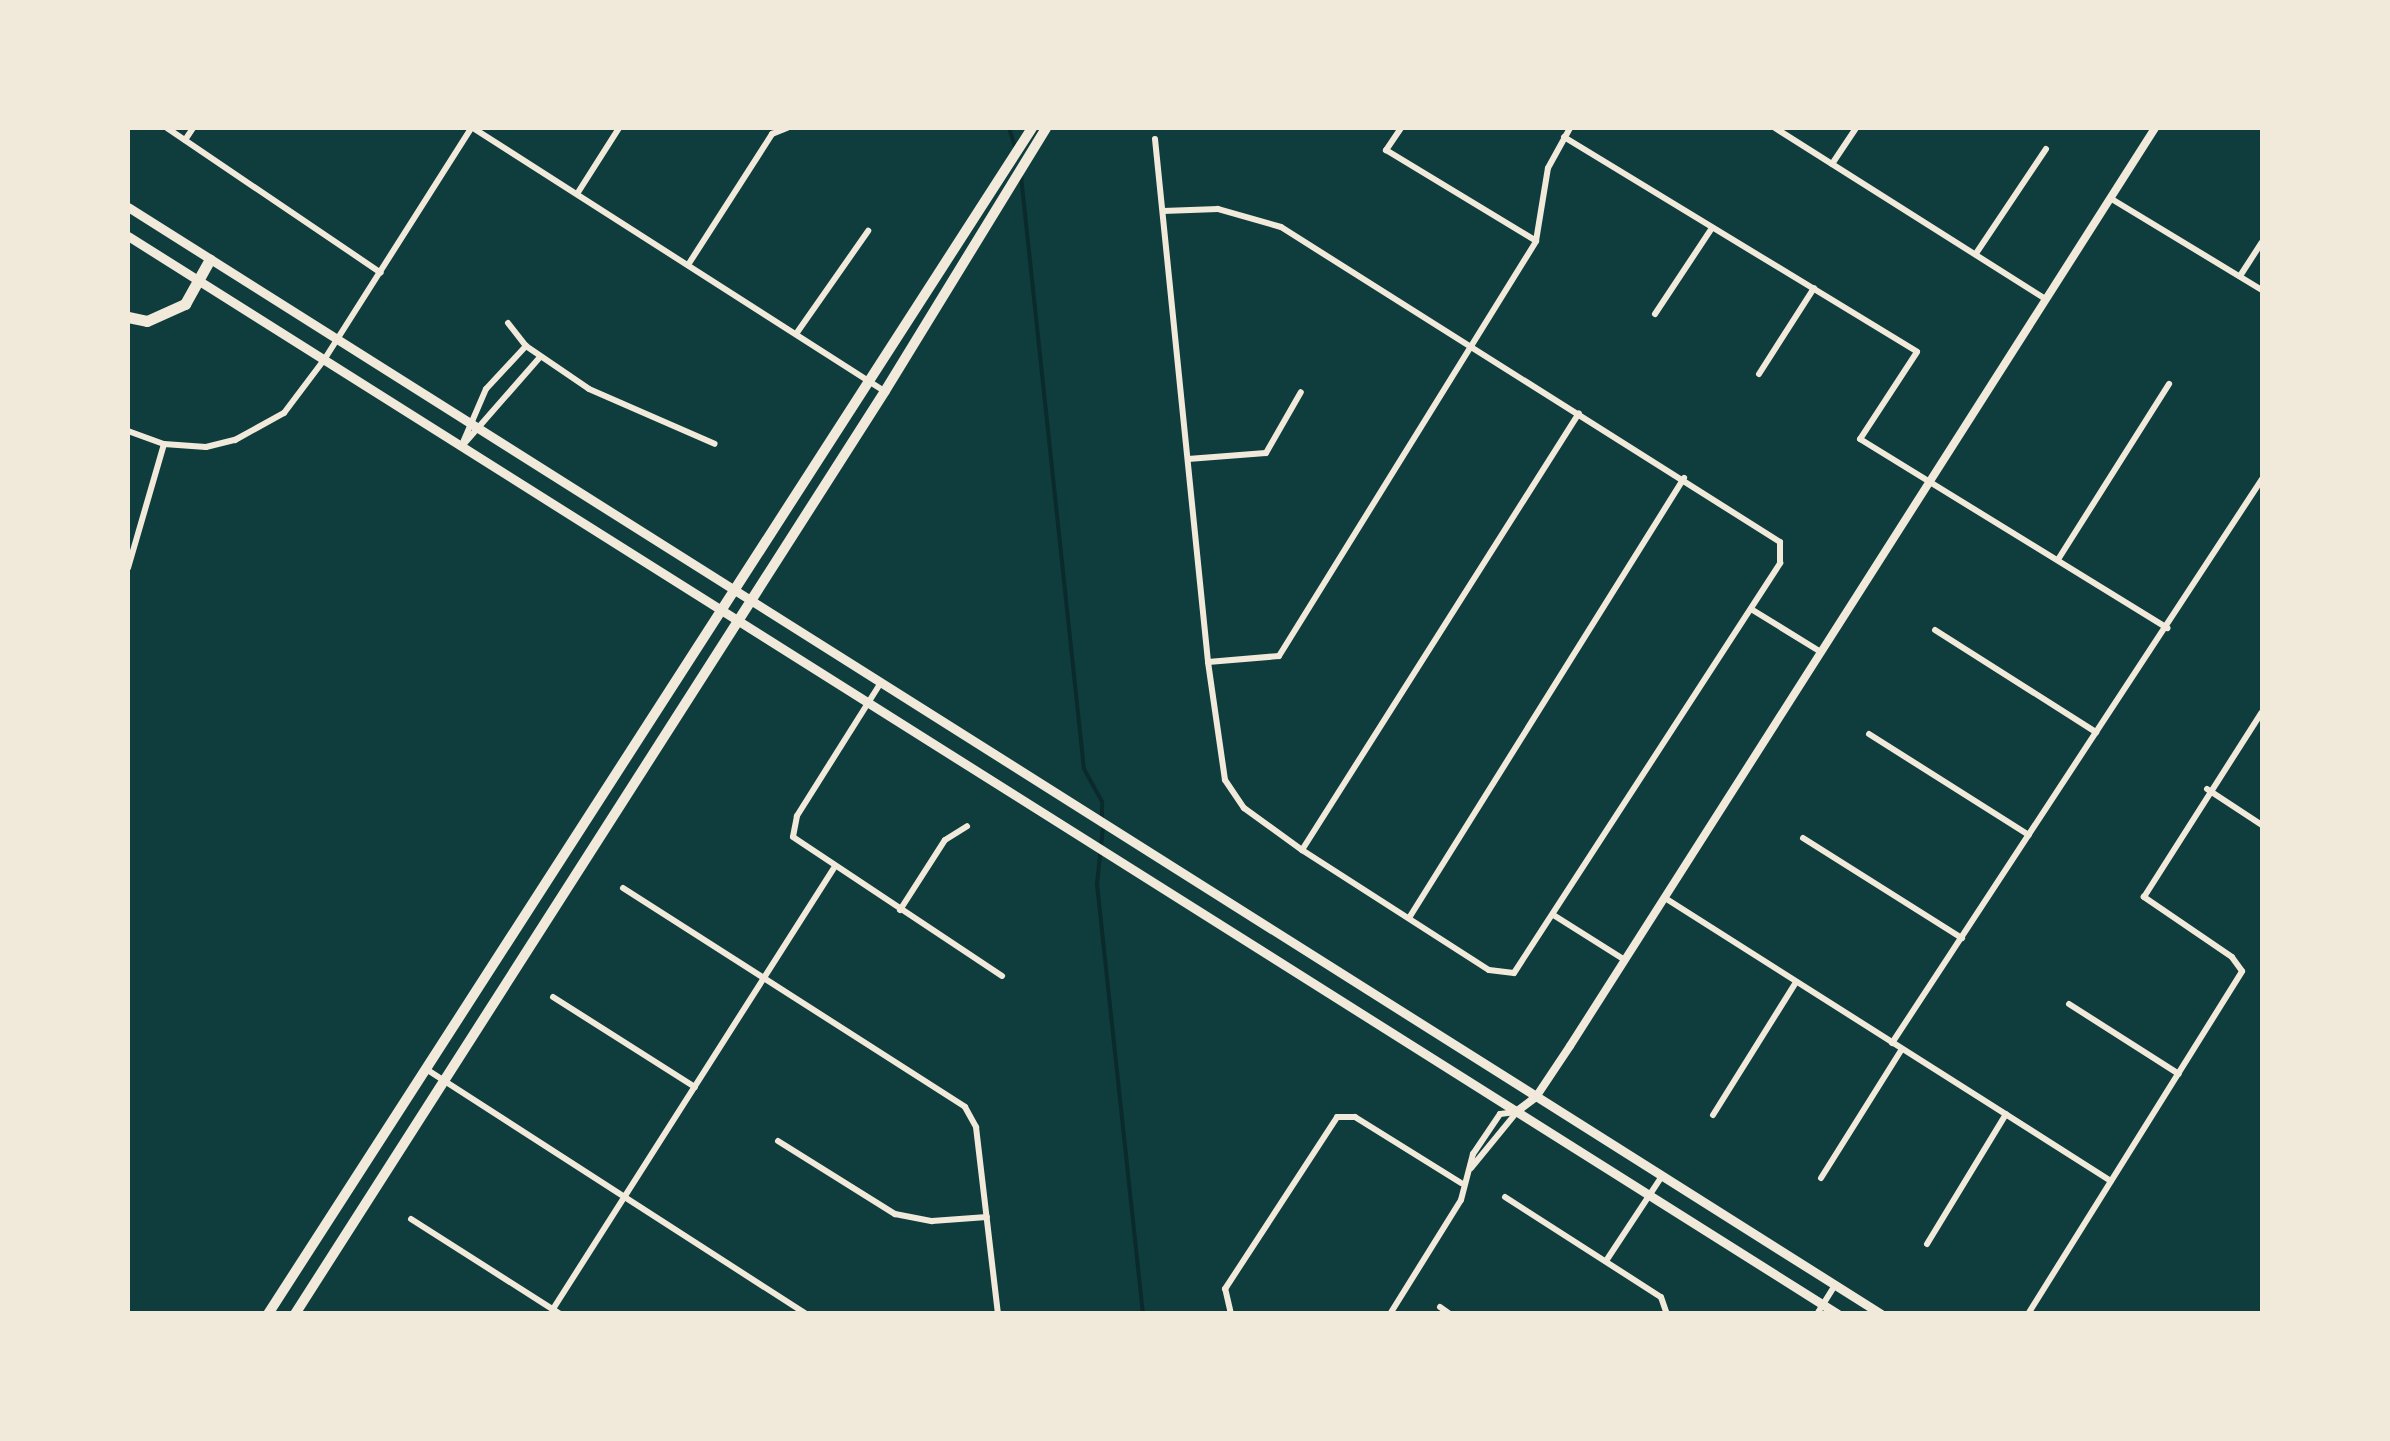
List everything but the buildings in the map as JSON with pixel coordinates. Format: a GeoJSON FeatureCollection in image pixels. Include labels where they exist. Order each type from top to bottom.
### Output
{"type":"FeatureCollection","features":[{"type":"Feature","properties":{"kind":"highway"},"geometry":{"type":"LineString","coordinates":[[128,318],[168,316],[200,282],[210,259]]}},
{"type":"Feature","properties":{"kind":"main road"},"geometry":{"type":"LineString","coordinates":[[268,1314],[730,589],[1032,128]]}},
{"type":"Feature","properties":{"kind":"main road"},"geometry":{"type":"LineString","coordinates":[[294,1314],[885,391],[967,250],[1046,128]]}},
{"type":"Feature","properties":{"kind":"main road"},"geometry":{"type":"LineString","coordinates":[[128,207],[1881,1314]]}},
{"type":"Feature","properties":{"kind":"main road"},"geometry":{"type":"LineString","coordinates":[[128,236],[1649,1195],[1820,1309],[1838,1314]]}},
{"type":"Feature","properties":{"kind":"street"},"geometry":{"type":"LineString","coordinates":[[167,128],[381,272]]}},
{"type":"Feature","properties":{"kind":"street"},"geometry":{"type":"LineString","coordinates":[[185,140],[193,128]]}},
{"type":"Feature","properties":{"kind":"street"},"geometry":{"type":"LineString","coordinates":[[128,431],[164,444],[206,448],[266,424],[297,399],[472,128],[885,391]]}},
{"type":"Feature","properties":{"kind":"street"},"geometry":{"type":"LineString","coordinates":[[577,194],[618,128]]}},
{"type":"Feature","properties":{"kind":"street"},"geometry":{"type":"LineString","coordinates":[[688,265],[772,134],[787,128]]}},
{"type":"Feature","properties":{"kind":"street"},"geometry":{"type":"LineString","coordinates":[[1401,128],[1386,150],[1536,242]]}},
{"type":"Feature","properties":{"kind":"street"},"geometry":{"type":"LineString","coordinates":[[1208,662],[1278,656],[1536,242],[1548,168],[1570,128]]}},
{"type":"Feature","properties":{"kind":"street"},"geometry":{"type":"LineString","coordinates":[[1775,128],[2046,299]]}},
{"type":"Feature","properties":{"kind":"street"},"geometry":{"type":"LineString","coordinates":[[1832,164],[1856,128]]}},
{"type":"Feature","properties":{"kind":"street"},"geometry":{"type":"LineString","coordinates":[[1390,1314],[1461,1200],[1461,1183],[1500,1114],[1516,1112],[1536,1097],[2154,128]]}},
{"type":"Feature","properties":{"kind":"street"},"geometry":{"type":"LineString","coordinates":[[1564,137],[1918,352],[1860,439],[2167,628]]}},
{"type":"Feature","properties":{"kind":"street"},"geometry":{"type":"LineString","coordinates":[[1155,139],[1208,662],[1226,780],[1244,808],[1302,850],[1489,970],[1510,974],[1556,916],[1751,609],[1782,548],[1772,533],[1281,227],[1218,210],[1163,211]]}},
{"type":"Feature","properties":{"kind":"street"},"geometry":{"type":"LineString","coordinates":[[1977,252],[2046,149]]}},
{"type":"Feature","properties":{"kind":"street"},"geometry":{"type":"LineString","coordinates":[[2110,198],[2262,290]]}},
{"type":"Feature","properties":{"kind":"street"},"geometry":{"type":"LineString","coordinates":[[1655,314],[1712,228]]}},
{"type":"Feature","properties":{"kind":"street"},"geometry":{"type":"LineString","coordinates":[[796,334],[868,231]]}},
{"type":"Feature","properties":{"kind":"street"},"geometry":{"type":"LineString","coordinates":[[2240,276],[2262,242]]}},
{"type":"Feature","properties":{"kind":"street"},"geometry":{"type":"LineString","coordinates":[[1758,374],[1814,288]]}},
{"type":"Feature","properties":{"kind":"street"},"geometry":{"type":"LineString","coordinates":[[508,323],[526,346],[589,389],[714,444]]}},
{"type":"Feature","properties":{"kind":"street"},"geometry":{"type":"LineString","coordinates":[[461,447],[467,422],[486,389],[526,346]]}},
{"type":"Feature","properties":{"kind":"street"},"geometry":{"type":"LineString","coordinates":[[461,447],[482,431],[540,357]]}},
{"type":"Feature","properties":{"kind":"street"},"geometry":{"type":"LineString","coordinates":[[2059,558],[2169,384]]}},
{"type":"Feature","properties":{"kind":"street"},"geometry":{"type":"LineString","coordinates":[[1188,459],[1266,453],[1301,392]]}},
{"type":"Feature","properties":{"kind":"street"},"geometry":{"type":"LineString","coordinates":[[1302,850],[1579,413]]}},
{"type":"Feature","properties":{"kind":"street"},"geometry":{"type":"LineString","coordinates":[[128,568],[164,444]]}},
{"type":"Feature","properties":{"kind":"street"},"geometry":{"type":"LineString","coordinates":[[1409,918],[1684,478]]}},
{"type":"Feature","properties":{"kind":"street"},"geometry":{"type":"LineString","coordinates":[[1892,1043],[2262,479]]}},
{"type":"Feature","properties":{"kind":"street"},"geometry":{"type":"LineString","coordinates":[[1751,609],[1821,652]]}},
{"type":"Feature","properties":{"kind":"street"},"geometry":{"type":"LineString","coordinates":[[1935,630],[2096,732]]}},
{"type":"Feature","properties":{"kind":"street"},"geometry":{"type":"LineString","coordinates":[[880,684],[797,816],[793,837],[834,868],[1002,976]]}},
{"type":"Feature","properties":{"kind":"street"},"geometry":{"type":"LineString","coordinates":[[2028,1314],[2242,971],[2232,957],[2144,897],[2207,790],[2262,712]]}},
{"type":"Feature","properties":{"kind":"street"},"geometry":{"type":"LineString","coordinates":[[1869,734],[2029,835]]}},
{"type":"Feature","properties":{"kind":"street"},"geometry":{"type":"LineString","coordinates":[[2207,790],[2262,825]]}},
{"type":"Feature","properties":{"kind":"street"},"geometry":{"type":"LineString","coordinates":[[900,910],[945,840],[967,826]]}},
{"type":"Feature","properties":{"kind":"street"},"geometry":{"type":"LineString","coordinates":[[1803,838],[1962,938]]}},
{"type":"Feature","properties":{"kind":"street"},"geometry":{"type":"LineString","coordinates":[[411,1219],[557,1311],[624,1198],[834,868]]}},
{"type":"Feature","properties":{"kind":"street"},"geometry":{"type":"LineString","coordinates":[[623,888],[971,1114],[988,1217],[998,1314]]}},
{"type":"Feature","properties":{"kind":"street"},"geometry":{"type":"LineString","coordinates":[[1664,898],[2111,1181]]}},
{"type":"Feature","properties":{"kind":"street"},"geometry":{"type":"LineString","coordinates":[[1556,916],[1625,960]]}},
{"type":"Feature","properties":{"kind":"street"},"geometry":{"type":"LineString","coordinates":[[1713,1114],[1796,982]]}},
{"type":"Feature","properties":{"kind":"street"},"geometry":{"type":"LineString","coordinates":[[553,997],[694,1087]]}},
{"type":"Feature","properties":{"kind":"street"},"geometry":{"type":"LineString","coordinates":[[2069,1004],[2179,1074]]}},
{"type":"Feature","properties":{"kind":"street"},"geometry":{"type":"LineString","coordinates":[[1821,1178],[1902,1049]]}},
{"type":"Feature","properties":{"kind":"street"},"geometry":{"type":"LineString","coordinates":[[425,1068],[806,1314]]}},
{"type":"Feature","properties":{"kind":"street"},"geometry":{"type":"LineString","coordinates":[[1926,1244],[2006,1114]]}},
{"type":"Feature","properties":{"kind":"street"},"geometry":{"type":"LineString","coordinates":[[1231,1314],[1225,1289],[1337,1118],[1355,1117],[1461,1183]]}},
{"type":"Feature","properties":{"kind":"street"},"geometry":{"type":"LineString","coordinates":[[778,1141],[895,1214],[932,1221],[988,1217]]}},
{"type":"Feature","properties":{"kind":"street"},"geometry":{"type":"LineString","coordinates":[[1606,1261],[1662,1176]]}},
{"type":"Feature","properties":{"kind":"street"},"geometry":{"type":"LineString","coordinates":[[1505,1197],[1661,1296],[1667,1314]]}},
{"type":"Feature","properties":{"kind":"street"},"geometry":{"type":"LineString","coordinates":[[1820,1309],[1835,1285]]}},
{"type":"Feature","properties":{"kind":"street"},"geometry":{"type":"LineString","coordinates":[[1440,1307],[1450,1314]]}},
{"type":"Feature","properties":{"kind":"waterway"},"geometry":{"type":"LineString","coordinates":[[1009,128],[1015,147]]}},
{"type":"Feature","properties":{"kind":"waterway"},"geometry":{"type":"LineString","coordinates":[[1021,176],[1084,769],[1102,802],[1102,818]]}},
{"type":"Feature","properties":{"kind":"waterway"},"geometry":{"type":"LineString","coordinates":[[1103,827],[1097,884],[1143,1314]]}}]}
